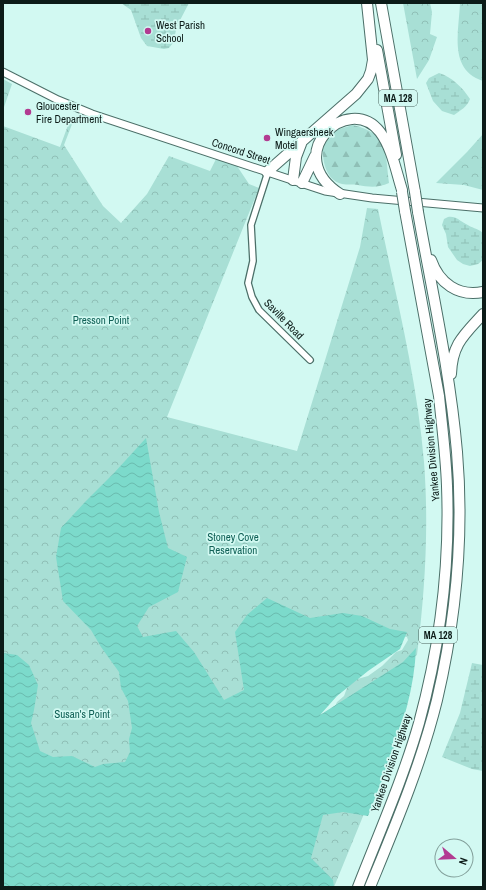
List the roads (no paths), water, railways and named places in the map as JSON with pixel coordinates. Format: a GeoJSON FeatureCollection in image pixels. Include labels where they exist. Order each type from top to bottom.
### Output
{"type":"FeatureCollection","features":[{"type":"Feature","properties":{"kind":"highway"},"geometry":{"type":"LineString","coordinates":[[268,172],[356,94],[370,77],[373,54],[368,3]]}},
{"type":"Feature","properties":{"kind":"highway","name":"Yankee Division Highway"},"geometry":{"type":"LineString","coordinates":[[358,887],[394,798],[419,723],[435,649],[444,583],[447,546],[447,486],[442,425],[437,389],[368,3]]}},
{"type":"Feature","properties":{"kind":"highway","name":"MA 128"},"geometry":{"type":"LineString","coordinates":[[370,887],[420,759],[436,702],[445,663],[454,606],[459,540],[457,452],[448,378],[381,3]]}},
{"type":"Feature","properties":{"kind":"highway"},"geometry":{"type":"LineString","coordinates":[[298,182],[316,154],[321,139],[326,131],[333,125],[349,120],[359,120],[378,129],[384,138],[402,191]]}},
{"type":"Feature","properties":{"kind":"highway"},"geometry":{"type":"LineString","coordinates":[[298,182],[296,157],[305,140]]}},
{"type":"Feature","properties":{"kind":"highway"},"geometry":{"type":"LineString","coordinates":[[316,154],[317,166],[324,181],[340,194]]}},
{"type":"Feature","properties":{"kind":"highway"},"geometry":{"type":"LineString","coordinates":[[418,212],[433,265],[440,278],[449,286],[460,291],[473,293],[483,292]]}},
{"type":"Feature","properties":{"kind":"highway"},"geometry":{"type":"LineString","coordinates":[[457,452],[451,374],[452,360],[460,340],[483,314]]}},
{"type":"Feature","properties":{"kind":"main road","name":"Concord Street"},"geometry":{"type":"LineString","coordinates":[[3,72],[58,100],[92,114],[325,191],[372,198],[483,208]]}},
{"type":"Feature","properties":{"kind":"street","name":"Saville Road"},"geometry":{"type":"LineString","coordinates":[[268,172],[251,225],[252,260],[248,283],[249,289],[259,310],[310,360]]}},
{"type":"Feature","properties":{"kind":"water"},"geometry":{"type":"Polygon","coordinates":[[[146,438],[159,512],[168,548],[187,557],[178,592],[149,607],[137,626],[143,637],[176,631],[194,652],[224,700],[244,690],[235,632],[247,615],[267,598],[310,618],[343,613],[362,616],[390,629],[407,632],[400,649],[368,671],[337,696],[320,715],[403,662],[416,648],[411,691],[399,734],[368,816],[343,812],[323,815],[311,858],[333,880],[334,887],[3,887],[3,653],[17,655],[29,665],[38,685],[31,723],[40,751],[53,757],[72,756],[95,767],[103,764],[125,762],[130,752],[129,739],[132,728],[128,701],[121,688],[119,672],[91,630],[63,601],[56,557],[61,528],[146,438]]]}},
{"type":"Feature","properties":{"kind":"place","name":"West Parish School"},"geometry":{"type":"Point","coordinates":[148,31]}},
{"type":"Feature","properties":{"kind":"place","name":"Gloucester Fire Department"},"geometry":{"type":"Point","coordinates":[28,112]}},
{"type":"Feature","properties":{"kind":"place","name":"Wingaersheek Motel"},"geometry":{"type":"Point","coordinates":[267,138]}},
{"type":"Feature","properties":{"kind":"park label","name":"Presson Point"},"geometry":{"type":"Point","coordinates":[101,320]}},
{"type":"Feature","properties":{"kind":"park label","name":"Stoney Cove Reservation"},"geometry":{"type":"Point","coordinates":[233,543]}},
{"type":"Feature","properties":{"kind":"park label","name":"Susan's Point"},"geometry":{"type":"Point","coordinates":[82,714]}}]}
